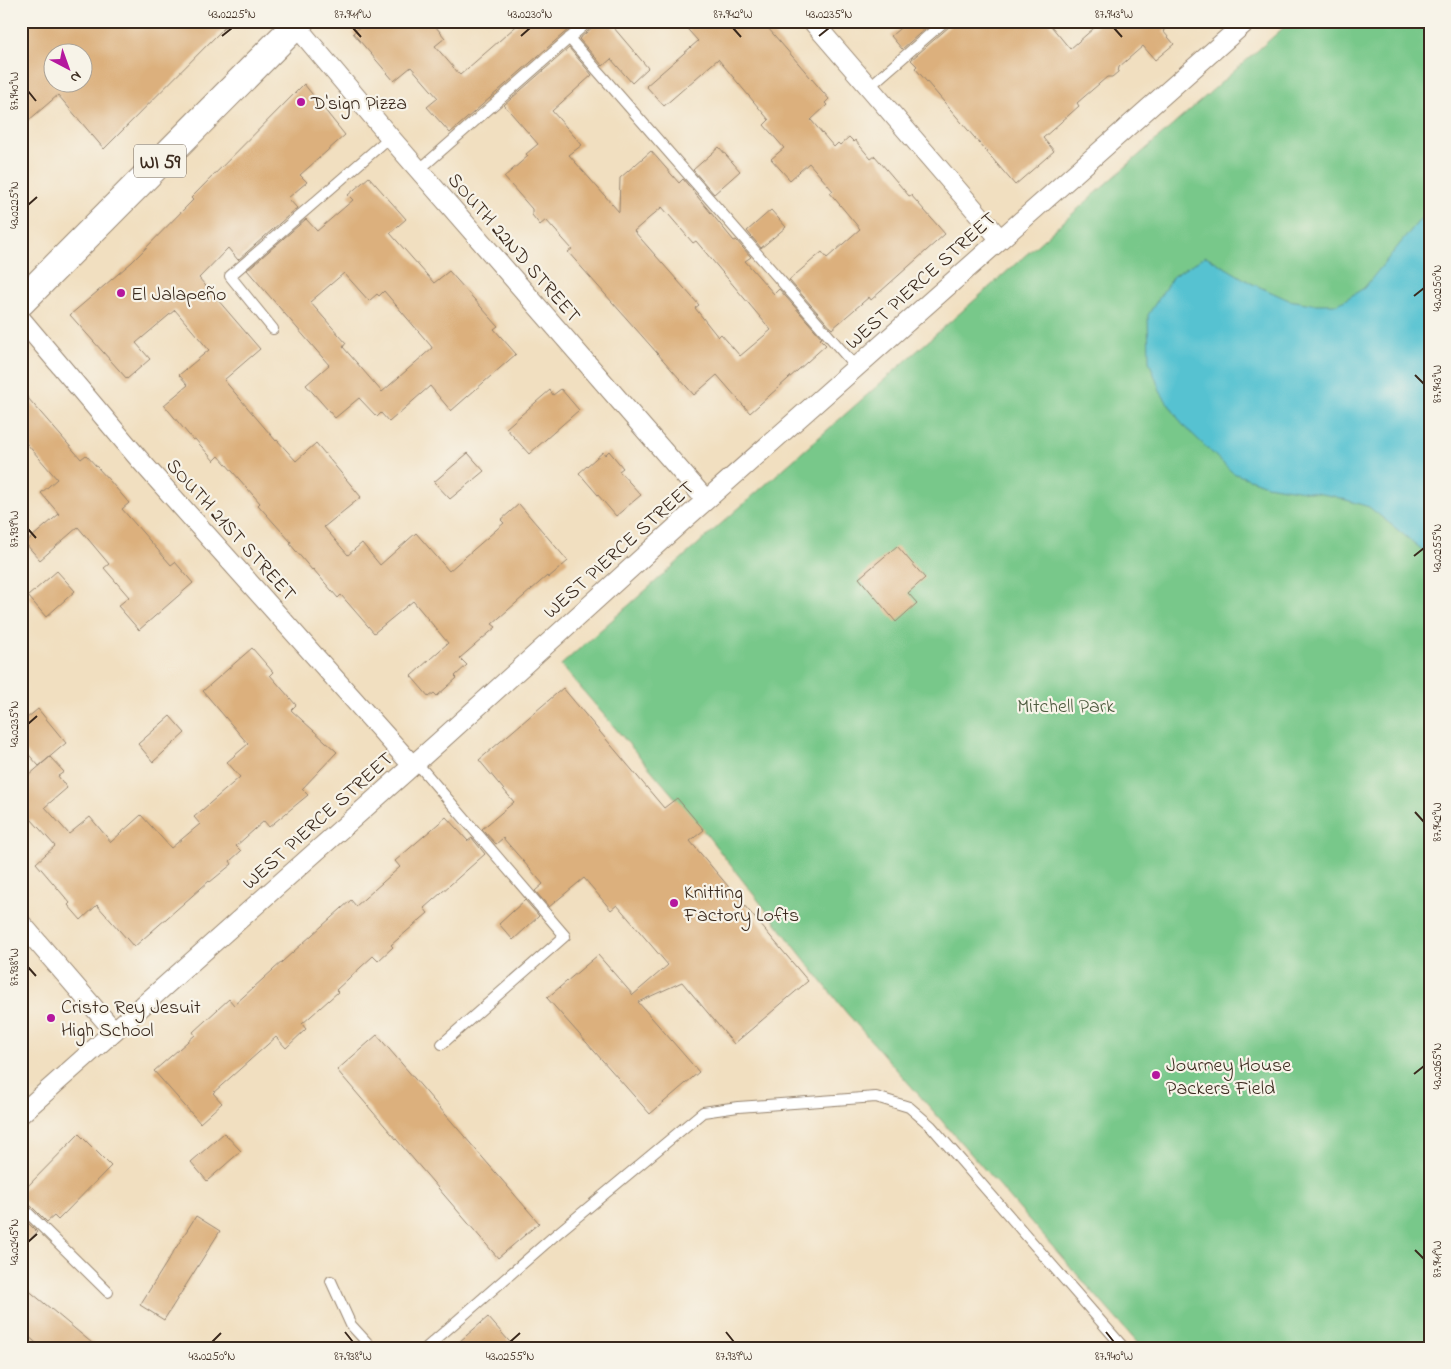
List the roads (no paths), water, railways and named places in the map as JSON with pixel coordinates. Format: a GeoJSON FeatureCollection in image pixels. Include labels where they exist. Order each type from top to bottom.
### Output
{"type":"FeatureCollection","features":[{"type":"Feature","properties":{"kind":"main road","name":"WI 59"},"geometry":{"type":"LineString","coordinates":[[21,302],[296,23]]}},
{"type":"Feature","properties":{"kind":"street"},"geometry":{"type":"LineString","coordinates":[[812,21],[1000,238]]}},
{"type":"Feature","properties":{"kind":"street","name":"WEST PIERCE STREET"},"geometry":{"type":"LineString","coordinates":[[21,1114],[414,764],[706,500],[1247,21]]}},
{"type":"Feature","properties":{"kind":"street","name":"SOUTH 22ND STREET"},"geometry":{"type":"LineString","coordinates":[[296,23],[390,137],[706,500]]}},
{"type":"Feature","properties":{"kind":"street","name":"SOUTH 21ST STREET"},"geometry":{"type":"LineString","coordinates":[[21,319],[139,459],[414,764]]}},
{"type":"Feature","properties":{"kind":"street"},"geometry":{"type":"LineString","coordinates":[[21,924],[114,1031]]}},
{"type":"Feature","properties":{"kind":"lane"},"geometry":{"type":"LineString","coordinates":[[419,170],[589,21]]}},
{"type":"Feature","properties":{"kind":"lane"},"geometry":{"type":"LineString","coordinates":[[869,88],[945,21]]}},
{"type":"Feature","properties":{"kind":"lane"},"geometry":{"type":"LineString","coordinates":[[569,38],[856,367]]}},
{"type":"Feature","properties":{"kind":"lane"},"geometry":{"type":"LineString","coordinates":[[273,329],[230,276],[390,137]]}},
{"type":"Feature","properties":{"kind":"lane"},"geometry":{"type":"LineString","coordinates":[[414,764],[565,936],[442,1044]]}},
{"type":"Feature","properties":{"kind":"lane"},"geometry":{"type":"LineString","coordinates":[[426,1348],[553,1237],[702,1112],[876,1097],[909,1107],[931,1126],[1124,1348]]}},
{"type":"Feature","properties":{"kind":"lane"},"geometry":{"type":"LineString","coordinates":[[21,1206],[108,1292]]}},
{"type":"Feature","properties":{"kind":"lane"},"geometry":{"type":"LineString","coordinates":[[331,1281],[351,1325],[372,1348]]}},
{"type":"Feature","properties":{"kind":"water"},"geometry":{"type":"Polygon","coordinates":[[[1430,207],[1430,567],[1425,552],[1369,507],[1333,496],[1266,485],[1233,473],[1182,424],[1161,393],[1149,361],[1148,315],[1173,276],[1206,256],[1251,283],[1289,300],[1312,304],[1338,304],[1364,288],[1430,207]]]}},
{"type":"Feature","properties":{"kind":"place","name":"D'sign Pizza"},"geometry":{"type":"Point","coordinates":[301,102]}},
{"type":"Feature","properties":{"kind":"place","name":"El Jalapeño"},"geometry":{"type":"Point","coordinates":[121,293]}},
{"type":"Feature","properties":{"kind":"place","name":"Knitting Factory Lofts"},"geometry":{"type":"Point","coordinates":[674,903]}},
{"type":"Feature","properties":{"kind":"place","name":"Cristo Rey Jesuit High School"},"geometry":{"type":"Point","coordinates":[51,1018]}},
{"type":"Feature","properties":{"kind":"place","name":"Journey House Packers Field"},"geometry":{"type":"Point","coordinates":[1156,1075]}},
{"type":"Feature","properties":{"kind":"park label","name":"Mitchell Park"},"geometry":{"type":"Point","coordinates":[1066,705]}}]}
